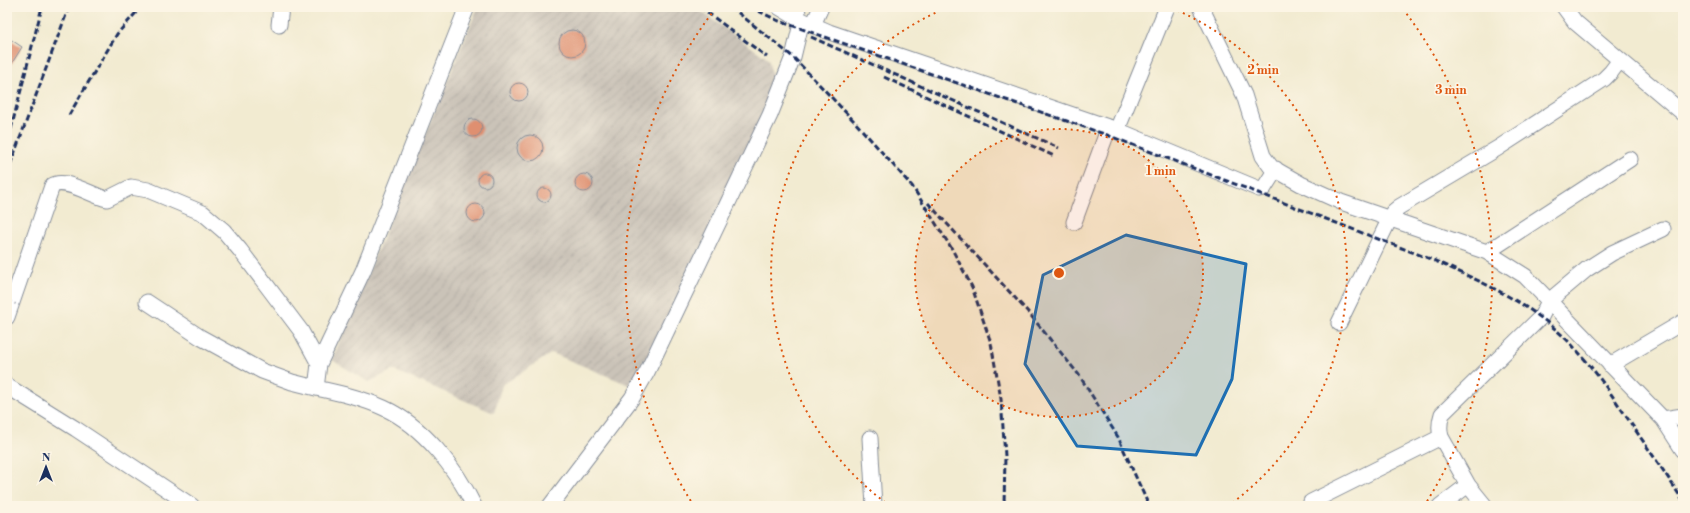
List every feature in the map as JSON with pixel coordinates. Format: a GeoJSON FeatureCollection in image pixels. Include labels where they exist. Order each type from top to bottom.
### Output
{"type":"FeatureCollection","features":[{"type":"Feature","properties":{"kind":"street"},"geometry":{"type":"LineString","coordinates":[[279,25],[281,7]]}},
{"type":"Feature","properties":{"kind":"street"},"geometry":{"type":"LineString","coordinates":[[316,388],[320,364],[363,271],[467,7]]}},
{"type":"Feature","properties":{"kind":"street"},"geometry":{"type":"LineString","coordinates":[[779,7],[798,13],[813,25],[829,32],[1113,129],[1259,189],[1264,188],[1276,169]]}},
{"type":"Feature","properties":{"kind":"street"},"geometry":{"type":"LineString","coordinates":[[813,25],[821,7]]}},
{"type":"Feature","properties":{"kind":"street"},"geometry":{"type":"LineString","coordinates":[[1074,222],[1113,129],[1168,7]]}},
{"type":"Feature","properties":{"kind":"street"},"geometry":{"type":"LineString","coordinates":[[1201,7],[1244,95],[1263,156],[1271,167],[1300,184],[1341,202],[1487,252],[1525,276],[1663,419],[1683,450]]}},
{"type":"Feature","properties":{"kind":"street"},"geometry":{"type":"LineString","coordinates":[[1564,7],[1575,22],[1683,113]]}},
{"type":"Feature","properties":{"kind":"street"},"geometry":{"type":"LineString","coordinates":[[550,506],[632,398],[647,372],[770,115],[793,57],[800,28],[798,13]]}},
{"type":"Feature","properties":{"kind":"street"},"geometry":{"type":"LineString","coordinates":[[1339,323],[1389,219],[1399,207],[1498,148],[1604,79],[1620,60]]}},
{"type":"Feature","properties":{"kind":"street"},"geometry":{"type":"LineString","coordinates":[[1487,252],[1630,159]]}},
{"type":"Feature","properties":{"kind":"street"},"geometry":{"type":"LineString","coordinates":[[7,317],[52,186],[58,183],[66,183],[107,199],[130,187],[148,190],[203,213],[224,231],[301,331],[320,364]]}},
{"type":"Feature","properties":{"kind":"street"},"geometry":{"type":"LineString","coordinates":[[1485,506],[1468,486],[1441,438],[1439,421],[1442,414],[1541,317],[1549,301],[1587,269],[1612,253],[1663,229]]}},
{"type":"Feature","properties":{"kind":"street"},"geometry":{"type":"LineString","coordinates":[[147,302],[200,337],[262,371],[292,382],[350,396],[385,408],[414,426],[435,447],[467,492],[474,506]]}},
{"type":"Feature","properties":{"kind":"street"},"geometry":{"type":"LineString","coordinates":[[1610,365],[1683,322]]}},
{"type":"Feature","properties":{"kind":"street"},"geometry":{"type":"LineString","coordinates":[[7,386],[76,429],[192,506]]}},
{"type":"Feature","properties":{"kind":"street"},"geometry":{"type":"LineString","coordinates":[[1663,419],[1683,416]]}},
{"type":"Feature","properties":{"kind":"street"},"geometry":{"type":"LineString","coordinates":[[870,438],[874,506]]}},
{"type":"Feature","properties":{"kind":"street"},"geometry":{"type":"LineString","coordinates":[[1311,502],[1441,438]]}},
{"type":"Feature","properties":{"kind":"street"},"geometry":{"type":"LineString","coordinates":[[1440,506],[1468,486]]}},
{"type":"Feature","properties":{"kind":"path"},"geometry":{"type":"LineString","coordinates":[[7,301],[19,305]]}},
{"type":"Feature","properties":{"kind":"highlighted area"},"geometry":{"type":"Polygon","coordinates":[[[1126,235],[1246,264],[1232,379],[1196,455],[1077,446],[1025,364],[1043,275],[1126,235]]]}},
{"type":"Feature","properties":{"kind":"shaded area"},"geometry":{"type":"Polygon","coordinates":[[[478,7],[695,7],[768,59],[776,91],[634,387],[552,353],[502,385],[494,413],[393,370],[369,382],[332,360],[478,7]]]}},
{"type":"Feature","properties":{"kind":"building"},"geometry":{"type":"Polygon","coordinates":[[[572,30],[581,34],[585,43],[581,52],[572,56],[563,52],[559,43],[563,34],[572,30]]]}},
{"type":"Feature","properties":{"kind":"building"},"geometry":{"type":"Polygon","coordinates":[[[7,37],[22,47],[7,71],[7,37]]]}},
{"type":"Feature","properties":{"kind":"building"},"geometry":{"type":"Polygon","coordinates":[[[519,83],[525,86],[528,92],[525,98],[519,101],[513,98],[510,92],[513,86],[519,83]]]}},
{"type":"Feature","properties":{"kind":"building"},"geometry":{"type":"Polygon","coordinates":[[[473,119],[479,122],[482,128],[479,134],[473,137],[467,134],[464,128],[467,122],[473,119]]]}},
{"type":"Feature","properties":{"kind":"building"},"geometry":{"type":"Polygon","coordinates":[[[530,135],[539,139],[543,148],[539,157],[530,161],[521,157],[517,148],[521,139],[530,135]]]}},
{"type":"Feature","properties":{"kind":"building"},"geometry":{"type":"Polygon","coordinates":[[[485,173],[490,175],[492,180],[490,185],[485,187],[480,185],[478,180],[480,175],[485,173]]]}},
{"type":"Feature","properties":{"kind":"building"},"geometry":{"type":"Polygon","coordinates":[[[584,174],[590,177],[593,183],[590,189],[584,192],[578,189],[575,183],[578,177],[584,174]]]}},
{"type":"Feature","properties":{"kind":"building"},"geometry":{"type":"Polygon","coordinates":[[[544,188],[549,190],[551,195],[549,200],[544,202],[539,200],[537,195],[539,190],[544,188]]]}},
{"type":"Feature","properties":{"kind":"building"},"geometry":{"type":"Polygon","coordinates":[[[476,204],[482,207],[485,213],[482,219],[476,222],[470,219],[467,213],[470,207],[476,204]]]}},
{"type":"Feature","properties":{"kind":"railway"},"geometry":{"type":"LineString","coordinates":[[11,129],[42,7]]}},
{"type":"Feature","properties":{"kind":"railway"},"geometry":{"type":"LineString","coordinates":[[7,173],[69,7]]}},
{"type":"Feature","properties":{"kind":"railway"},"geometry":{"type":"LineString","coordinates":[[69,115],[117,34],[141,7]]}},
{"type":"Feature","properties":{"kind":"railway"},"geometry":{"type":"LineString","coordinates":[[700,7],[767,57]]}},
{"type":"Feature","properties":{"kind":"railway"},"geometry":{"type":"LineString","coordinates":[[731,7],[793,57],[854,121],[912,186],[952,249],[972,287],[991,343],[1001,399],[1005,456],[1004,506]]}},
{"type":"Feature","properties":{"kind":"railway"},"geometry":{"type":"LineString","coordinates":[[750,7],[779,21],[1107,135],[1433,260],[1501,292],[1540,317],[1554,328],[1579,353],[1612,396],[1683,501]]}},
{"type":"Feature","properties":{"kind":"railway"},"geometry":{"type":"LineString","coordinates":[[811,37],[1059,148]]}},
{"type":"Feature","properties":{"kind":"railway"},"geometry":{"type":"LineString","coordinates":[[884,77],[1054,156]]}},
{"type":"Feature","properties":{"kind":"railway"},"geometry":{"type":"LineString","coordinates":[[928,203],[1028,312],[1079,375],[1118,437],[1149,506]]}}]}
